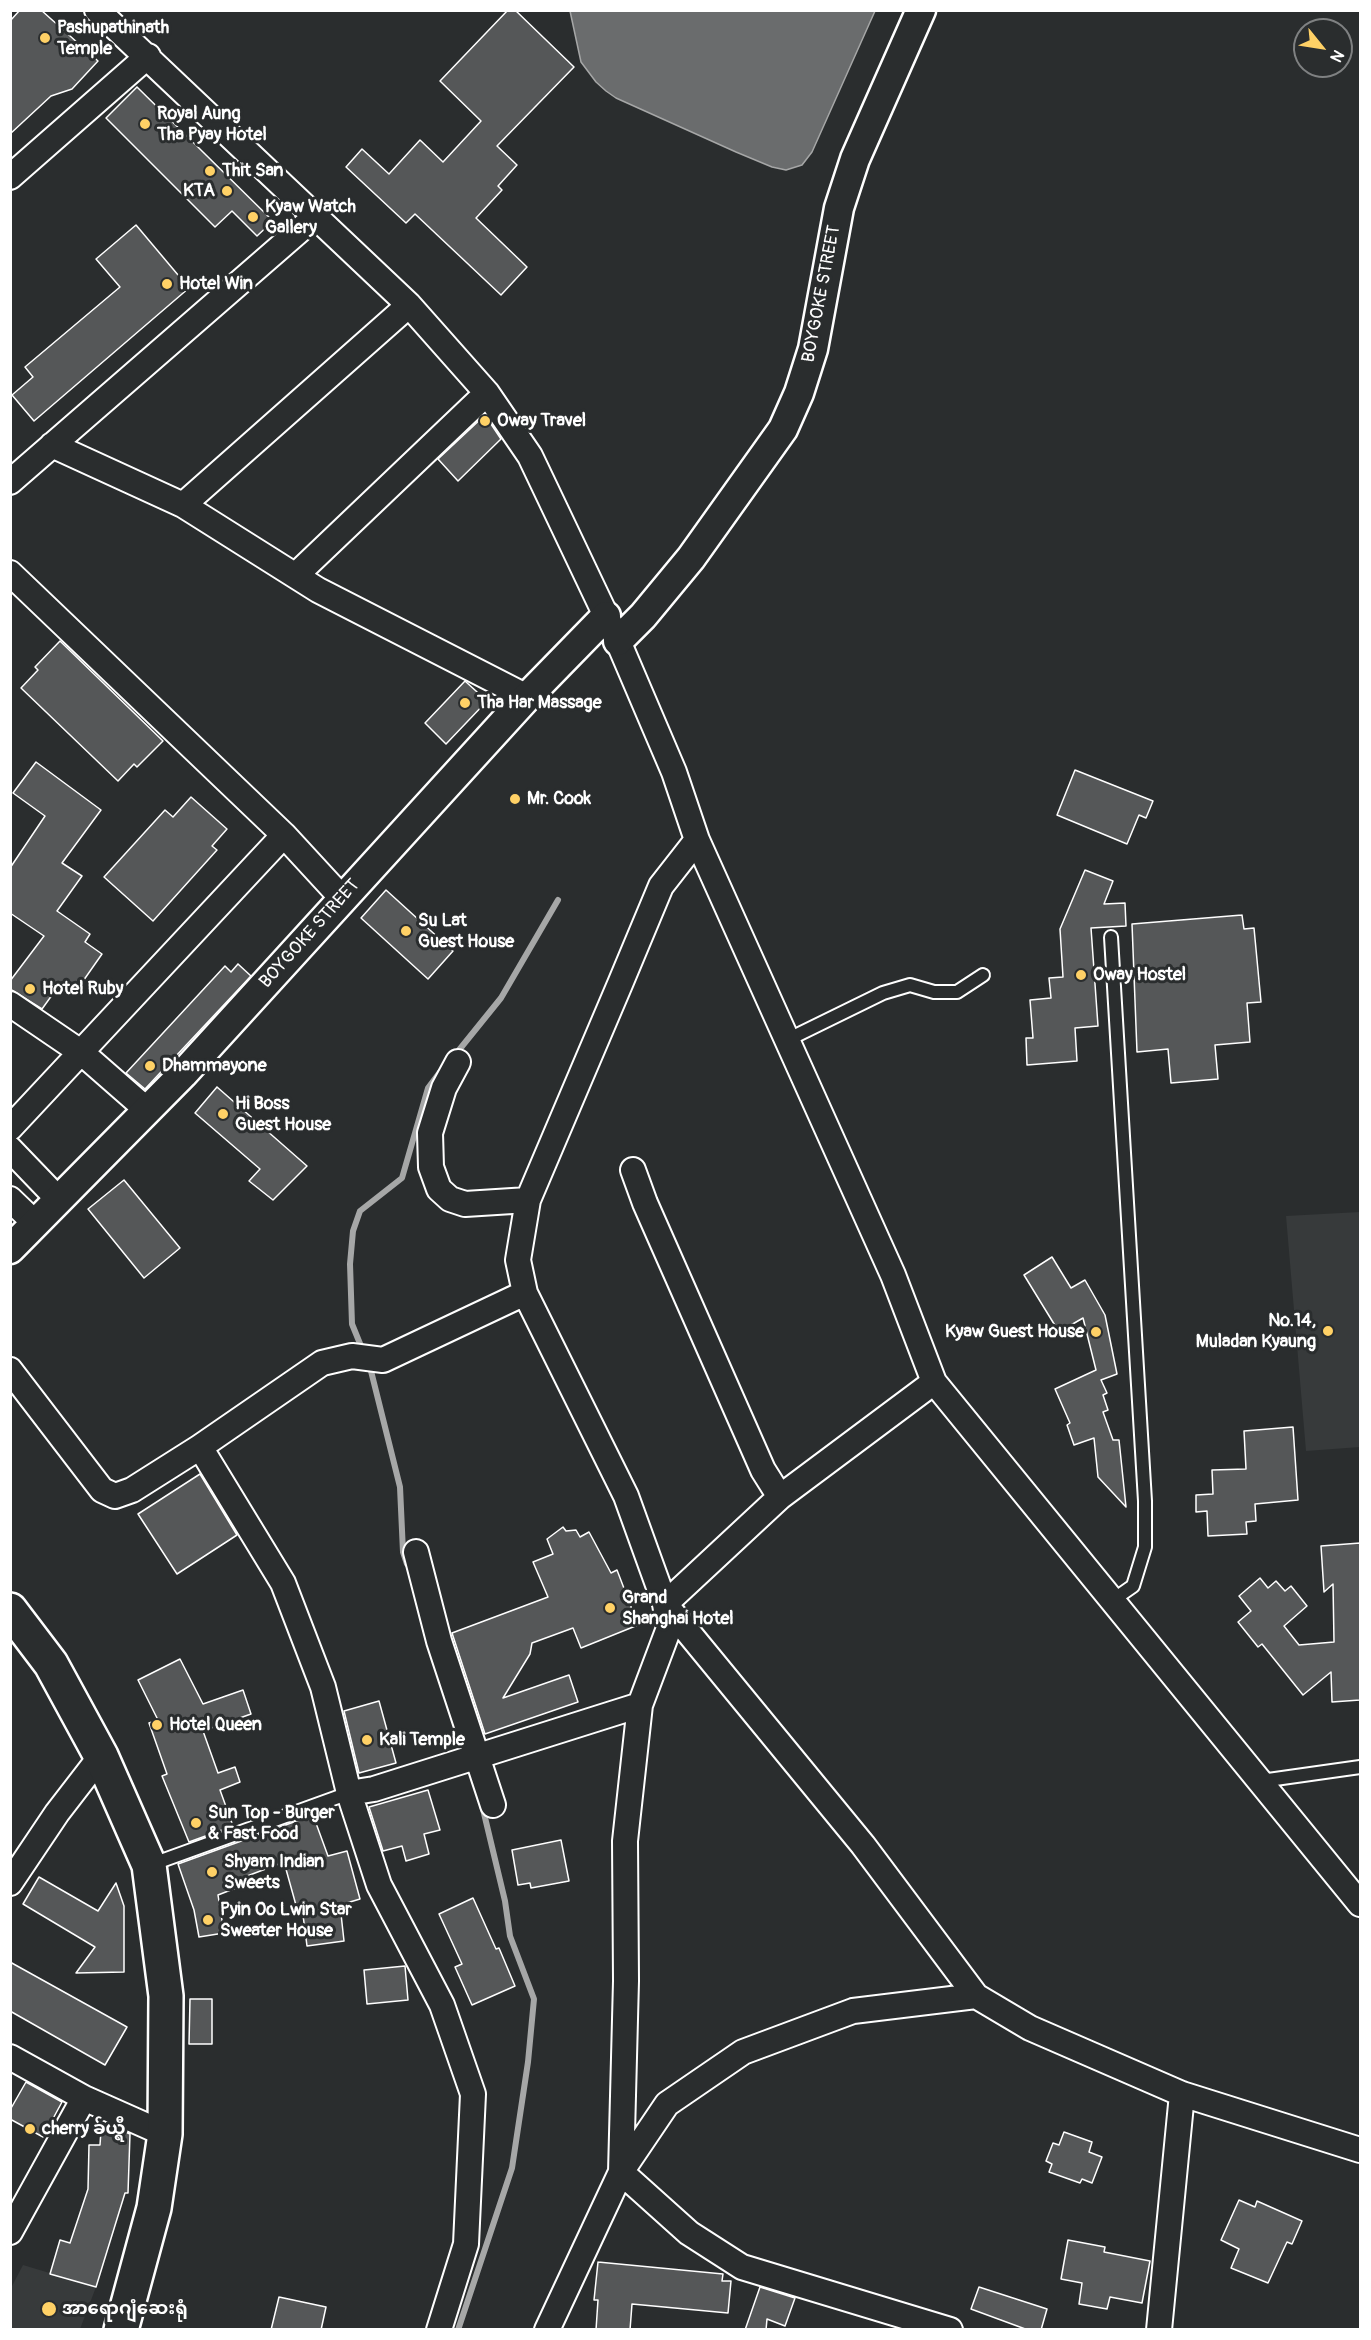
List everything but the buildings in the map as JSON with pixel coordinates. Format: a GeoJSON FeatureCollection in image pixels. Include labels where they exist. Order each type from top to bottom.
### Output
{"type":"FeatureCollection","features":[{"type":"Feature","properties":{"kind":"highway"},"geometry":{"type":"LineString","coordinates":[[10,1610],[51,1664],[101,1756],[149,1865],[166,1996],[165,2134],[154,2208],[122,2330]]}},
{"type":"Feature","properties":{"kind":"street"},"geometry":{"type":"LineString","coordinates":[[97,10],[409,305],[487,393],[530,456],[612,628],[674,772],[697,840],[893,1275],[934,1382],[1360,1904]]}},
{"type":"Feature","properties":{"kind":"street","name":"BOYGOKE STREET"},"geometry":{"type":"LineString","coordinates":[[10,1249],[183,1074],[527,696],[612,628],[643,616],[691,558],[783,429],[799,393],[813,349],[839,208],[848,179],[921,10]]}},
{"type":"Feature","properties":{"kind":"street"},"geometry":{"type":"LineString","coordinates":[[10,177],[148,56]]}},
{"type":"Feature","properties":{"kind":"street"},"geometry":{"type":"LineString","coordinates":[[10,482],[316,216]]}},
{"type":"Feature","properties":{"kind":"street"},"geometry":{"type":"LineString","coordinates":[[183,505],[409,305]]}},
{"type":"Feature","properties":{"kind":"street"},"geometry":{"type":"LineString","coordinates":[[296,575],[487,393]]}},
{"type":"Feature","properties":{"kind":"street"},"geometry":{"type":"LineString","coordinates":[[52,445],[183,505],[318,590],[527,696]]}},
{"type":"Feature","properties":{"kind":"street"},"geometry":{"type":"LineString","coordinates":[[10,573],[284,835],[342,898]]}},
{"type":"Feature","properties":{"kind":"street"},"geometry":{"type":"LineString","coordinates":[[10,1128],[284,835]]}},
{"type":"Feature","properties":{"kind":"street"},"geometry":{"type":"LineString","coordinates":[[697,840],[661,886],[528,1200],[518,1260],[525,1293],[626,1496],[665,1604],[669,1628],[640,1705],[625,1841],[626,1981],[621,2172],[689,2233],[742,2267],[950,2330]]}},
{"type":"Feature","properties":{"kind":"street"},"geometry":{"type":"LineString","coordinates":[[10,1004],[82,1053],[146,1109]]}},
{"type":"Feature","properties":{"kind":"street"},"geometry":{"type":"LineString","coordinates":[[458,1062],[444,1088],[430,1133],[431,1167],[439,1189],[450,1199],[465,1204],[528,1200]]}},
{"type":"Feature","properties":{"kind":"street"},"geometry":{"type":"LineString","coordinates":[[10,1149],[59,1200]]}},
{"type":"Feature","properties":{"kind":"street"},"geometry":{"type":"LineString","coordinates":[[633,1170],[645,1203],[758,1459],[780,1497]]}},
{"type":"Feature","properties":{"kind":"street"},"geometry":{"type":"LineString","coordinates":[[10,1199],[36,1224]]}},
{"type":"Feature","properties":{"kind":"street"},"geometry":{"type":"LineString","coordinates":[[10,1370],[102,1490],[114,1496],[132,1490],[200,1447],[322,1363],[352,1356],[383,1360],[525,1293]]}},
{"type":"Feature","properties":{"kind":"street"},"geometry":{"type":"LineString","coordinates":[[665,1604],[780,1497],[934,1382]]}},
{"type":"Feature","properties":{"kind":"street"},"geometry":{"type":"LineString","coordinates":[[200,1447],[283,1583],[312,1652],[349,1793],[379,1885],[442,2005],[473,2094],[466,2244],[439,2330]]}},
{"type":"Feature","properties":{"kind":"street"},"geometry":{"type":"LineString","coordinates":[[416,1552],[439,1641],[493,1805]]}},
{"type":"Feature","properties":{"kind":"street"},"geometry":{"type":"LineString","coordinates":[[665,1604],[864,1845],[976,1996],[1030,2028],[1182,2094],[1360,2150]]}},
{"type":"Feature","properties":{"kind":"street"},"geometry":{"type":"LineString","coordinates":[[349,1793],[374,1789],[640,1705]]}},
{"type":"Feature","properties":{"kind":"street"},"geometry":{"type":"LineString","coordinates":[[10,1883],[57,1813],[101,1756]]}},
{"type":"Feature","properties":{"kind":"street"},"geometry":{"type":"LineString","coordinates":[[547,2330],[621,2172],[667,2104],[743,2052],[853,2011],[976,1996]]}},
{"type":"Feature","properties":{"kind":"street"},"geometry":{"type":"LineString","coordinates":[[10,2057],[84,2098],[165,2134]]}},
{"type":"Feature","properties":{"kind":"street"},"geometry":{"type":"LineString","coordinates":[[1159,2330],[1182,2094]]}},
{"type":"Feature","properties":{"kind":"street"},"geometry":{"type":"LineString","coordinates":[[10,2232],[84,2098]]}},
{"type":"Feature","properties":{"kind":"lane"},"geometry":{"type":"LineString","coordinates":[[1111,937],[1145,1501],[1145,1546],[1133,1586],[1113,1600]]}},
{"type":"Feature","properties":{"kind":"lane"},"geometry":{"type":"LineString","coordinates":[[788,1041],[883,993],[910,985],[934,992],[957,992],[983,975]]}},
{"type":"Feature","properties":{"kind":"lane"},"geometry":{"type":"LineString","coordinates":[[1261,1781],[1360,1767]]}},
{"type":"Feature","properties":{"kind":"lane"},"geometry":{"type":"LineString","coordinates":[[149,1865],[349,1793]]}},
{"type":"Feature","properties":{"kind":"shaded area"},"geometry":{"type":"Polygon","coordinates":[[[570,10],[875,11],[812,152],[802,165],[786,170],[772,167],[736,152],[616,98],[606,91],[581,62],[570,10]]]}},
{"type":"Feature","properties":{"kind":"shaded area","name":"No.14, Muladan Kyaung"},"geometry":{"type":"Polygon","coordinates":[[[1360,1212],[1360,1447],[1306,1451],[1286,1216],[1360,1212]]]}},
{"type":"Feature","properties":{"kind":"shaded area","name":"အာရောဂျံဆေးရုံ"},"geometry":{"type":"Polygon","coordinates":[[[23,2265],[96,2287],[80,2329],[11,2329],[11,2288],[23,2265]]]}},
{"type":"Feature","properties":{"kind":"waterway"},"geometry":{"type":"LineString","coordinates":[[455,1055],[501,998],[558,900]]}},
{"type":"Feature","properties":{"kind":"waterway"},"geometry":{"type":"LineString","coordinates":[[363,1351],[352,1324],[350,1264],[353,1231],[360,1211],[402,1178],[428,1088],[440,1072]]}},
{"type":"Feature","properties":{"kind":"waterway"},"geometry":{"type":"LineString","coordinates":[[369,1363],[400,1487],[403,1552],[407,1564]]}},
{"type":"Feature","properties":{"kind":"waterway"},"geometry":{"type":"LineString","coordinates":[[458,2330],[512,2168],[528,2062],[534,1999],[510,1936],[505,1901],[482,1805]]}},
{"type":"Feature","properties":{"kind":"place","name":"Pashupathinath Temple"},"geometry":{"type":"Point","coordinates":[45,38]}},
{"type":"Feature","properties":{"kind":"place","name":"Royal Aung Tha Pyay Hotel"},"geometry":{"type":"Point","coordinates":[145,124]}},
{"type":"Feature","properties":{"kind":"place","name":"Thit San"},"geometry":{"type":"Point","coordinates":[210,171]}},
{"type":"Feature","properties":{"kind":"place","name":"KTA"},"geometry":{"type":"Point","coordinates":[227,191]}},
{"type":"Feature","properties":{"kind":"place","name":"Kyaw Watch Gallery"},"geometry":{"type":"Point","coordinates":[253,217]}},
{"type":"Feature","properties":{"kind":"place","name":"Hotel Win"},"geometry":{"type":"Point","coordinates":[167,284]}},
{"type":"Feature","properties":{"kind":"place","name":"Oway Travel"},"geometry":{"type":"Point","coordinates":[485,421]}},
{"type":"Feature","properties":{"kind":"place","name":"Tha Har Massage"},"geometry":{"type":"Point","coordinates":[465,703]}},
{"type":"Feature","properties":{"kind":"place","name":"Mr. Cook"},"geometry":{"type":"Point","coordinates":[515,799]}},
{"type":"Feature","properties":{"kind":"place","name":"Su Lat Guest House"},"geometry":{"type":"Point","coordinates":[406,931]}},
{"type":"Feature","properties":{"kind":"place","name":"Oway Hostel"},"geometry":{"type":"Point","coordinates":[1081,975]}},
{"type":"Feature","properties":{"kind":"place","name":"Hotel Ruby"},"geometry":{"type":"Point","coordinates":[30,989]}},
{"type":"Feature","properties":{"kind":"place","name":"Dhammayone"},"geometry":{"type":"Point","coordinates":[150,1066]}},
{"type":"Feature","properties":{"kind":"place","name":"Hi Boss Guest House"},"geometry":{"type":"Point","coordinates":[223,1114]}},
{"type":"Feature","properties":{"kind":"place","name":"No.14, Muladan Kyaung"},"geometry":{"type":"Point","coordinates":[1328,1331]}},
{"type":"Feature","properties":{"kind":"place","name":"Kyaw Guest House"},"geometry":{"type":"Point","coordinates":[1096,1332]}},
{"type":"Feature","properties":{"kind":"place","name":"Grand Shanghai Hotel"},"geometry":{"type":"Point","coordinates":[610,1608]}},
{"type":"Feature","properties":{"kind":"place","name":"Hotel Queen"},"geometry":{"type":"Point","coordinates":[157,1725]}},
{"type":"Feature","properties":{"kind":"place","name":"Kali Temple"},"geometry":{"type":"Point","coordinates":[367,1740]}},
{"type":"Feature","properties":{"kind":"place","name":"Sun Top - Burger & Fast Food"},"geometry":{"type":"Point","coordinates":[196,1823]}},
{"type":"Feature","properties":{"kind":"place","name":"Shyam Indian Sweets"},"geometry":{"type":"Point","coordinates":[212,1872]}},
{"type":"Feature","properties":{"kind":"place","name":"Pyin Oo Lwin Star Sweater House"},"geometry":{"type":"Point","coordinates":[208,1920]}},
{"type":"Feature","properties":{"kind":"place","name":"cherry ခ်ယ္ရီ"},"geometry":{"type":"Point","coordinates":[30,2129]}},
{"type":"Feature","properties":{"kind":"place","name":"အာရောဂျံဆေးရုံ"},"geometry":{"type":"Point","coordinates":[49,2309]}}]}
